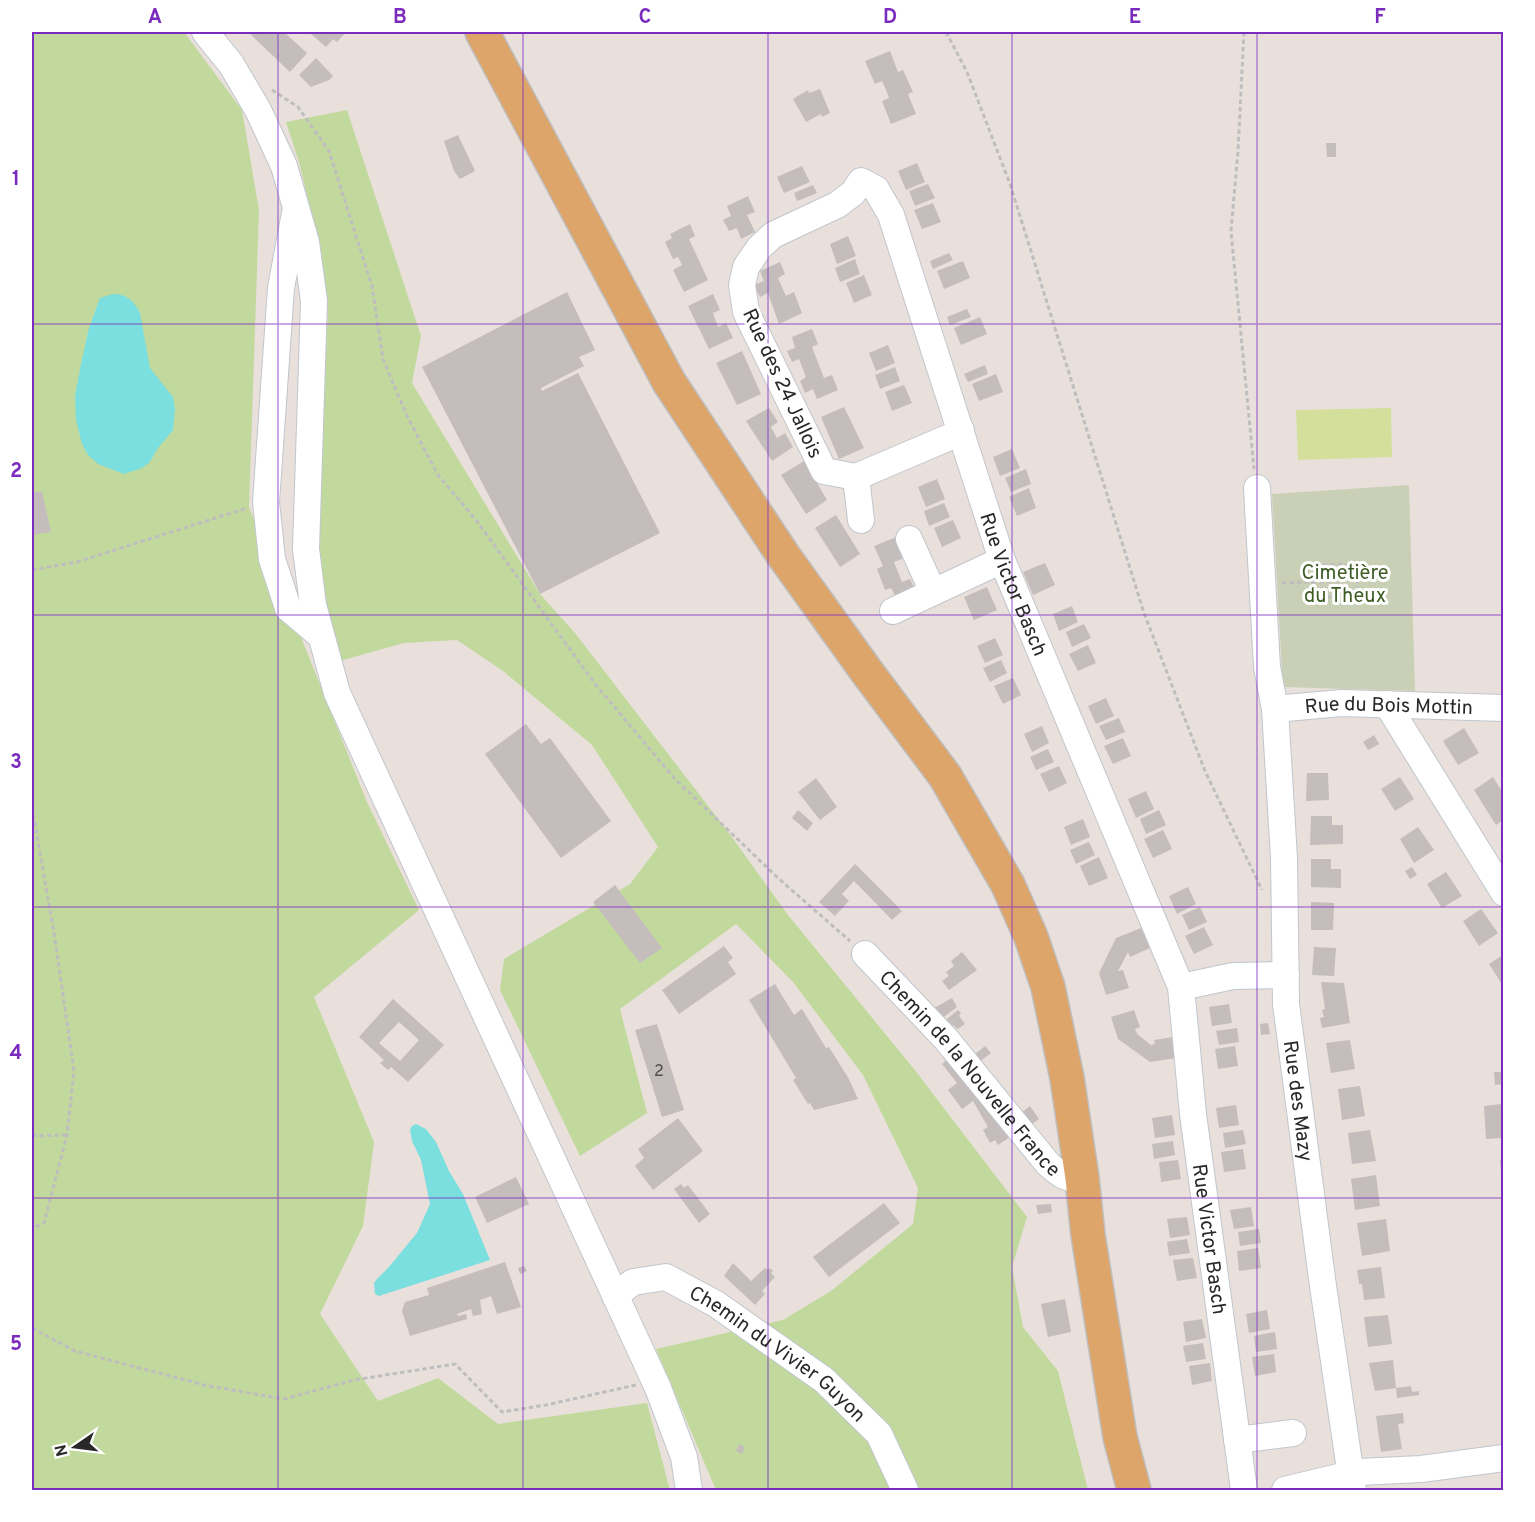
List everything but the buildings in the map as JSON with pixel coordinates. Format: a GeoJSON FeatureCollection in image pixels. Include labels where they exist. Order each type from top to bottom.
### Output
{"type":"FeatureCollection","features":[{"type":"Feature","properties":{"kind":"main road"},"geometry":{"type":"LineString","coordinates":[[482,32],[669,382],[783,555],[945,776],[1008,885],[1031,937],[1048,987],[1067,1078],[1088,1235],[1120,1437],[1134,1491]]}},
{"type":"Feature","properties":{"kind":"street"},"geometry":{"type":"LineString","coordinates":[[205,32],[231,64],[258,110],[284,166],[306,242],[314,301],[306,549],[313,604],[337,693],[655,1381],[684,1457],[689,1491]]}},
{"type":"Feature","properties":{"kind":"street","name":"Rue Victor Basch"},"geometry":{"type":"LineString","coordinates":[[861,181],[876,189],[891,215],[1002,560],[1180,987],[1193,1114],[1244,1491]]}},
{"type":"Feature","properties":{"kind":"street","name":"Rue des 24 Jallois"},"geometry":{"type":"LineString","coordinates":[[856,477],[824,471],[746,312],[742,285],[746,267],[759,248],[773,234],[837,205],[853,193],[861,181]]}},
{"type":"Feature","properties":{"kind":"street"},"geometry":{"type":"LineString","coordinates":[[296,207],[281,288],[266,502],[272,559],[288,608],[321,636]]}},
{"type":"Feature","properties":{"kind":"street"},"geometry":{"type":"LineString","coordinates":[[861,520],[856,477],[961,430]]}},
{"type":"Feature","properties":{"kind":"street","name":"Rue des Mazy"},"geometry":{"type":"LineString","coordinates":[[1257,488],[1267,667],[1275,709],[1284,858],[1286,1004],[1323,1287],[1352,1483]]}},
{"type":"Feature","properties":{"kind":"street"},"geometry":{"type":"LineString","coordinates":[[909,539],[933,592]]}},
{"type":"Feature","properties":{"kind":"street"},"geometry":{"type":"LineString","coordinates":[[892,611],[1002,560]]}},
{"type":"Feature","properties":{"kind":"street","name":"Rue du Bois Mottin"},"geometry":{"type":"LineString","coordinates":[[1275,709],[1341,703],[1503,708]]}},
{"type":"Feature","properties":{"kind":"street"},"geometry":{"type":"LineString","coordinates":[[1387,704],[1503,892]]}},
{"type":"Feature","properties":{"kind":"street","name":"Chemin de la Nouvelle France"},"geometry":{"type":"LineString","coordinates":[[865,954],[946,1039],[1048,1164],[1060,1175],[1071,1179],[1082,1178]]}},
{"type":"Feature","properties":{"kind":"street"},"geometry":{"type":"LineString","coordinates":[[1180,987],[1233,976],[1286,975]]}},
{"type":"Feature","properties":{"kind":"street","name":"Chemin du Vivier Guyon"},"geometry":{"type":"LineString","coordinates":[[615,1296],[633,1282],[666,1277],[716,1304],[824,1380],[879,1434],[904,1491]]}},
{"type":"Feature","properties":{"kind":"street"},"geometry":{"type":"LineString","coordinates":[[1237,1440],[1293,1433]]}},
{"type":"Feature","properties":{"kind":"street"},"geometry":{"type":"LineString","coordinates":[[1285,1491],[1352,1483],[1359,1472],[1421,1468],[1503,1458]]}},
{"type":"Feature","properties":{"kind":"path"},"geometry":{"type":"LineString","coordinates":[[946,32],[967,72],[1010,184],[1144,613],[1205,771],[1265,896]]}},
{"type":"Feature","properties":{"kind":"path"},"geometry":{"type":"LineString","coordinates":[[1244,32],[1231,231],[1257,488]]}},
{"type":"Feature","properties":{"kind":"path"},"geometry":{"type":"LineString","coordinates":[[269,89],[298,107],[328,151],[372,286],[383,359],[407,416],[438,475],[476,520],[595,684],[675,779],[778,878],[865,954]]}},
{"type":"Feature","properties":{"kind":"path"},"geometry":{"type":"LineString","coordinates":[[32,570],[77,562],[266,502]]}},
{"type":"Feature","properties":{"kind":"path"},"geometry":{"type":"LineString","coordinates":[[1358,564],[1358,597],[1313,597],[1313,582],[1313,565],[1358,564]]}},
{"type":"Feature","properties":{"kind":"path"},"geometry":{"type":"LineString","coordinates":[[1262,583],[1338,581]]}},
{"type":"Feature","properties":{"kind":"path"},"geometry":{"type":"LineString","coordinates":[[32,807],[54,933],[74,1071],[67,1135],[44,1223],[32,1228]]}},
{"type":"Feature","properties":{"kind":"path"},"geometry":{"type":"LineString","coordinates":[[32,1136],[67,1135]]}},
{"type":"Feature","properties":{"kind":"path"},"geometry":{"type":"LineString","coordinates":[[32,1328],[75,1351],[204,1385],[284,1399],[354,1380],[455,1364],[502,1412],[546,1405],[655,1381]]}},
{"type":"Feature","properties":{"kind":"green space"},"geometry":{"type":"Polygon","coordinates":[[[32,32],[184,32],[242,110],[259,210],[249,507],[367,802],[419,910],[314,997],[374,1142],[363,1226],[320,1314],[378,1401],[438,1378],[498,1424],[647,1403],[670,1490],[32,1490],[32,32]]]}},
{"type":"Feature","properties":{"kind":"green space"},"geometry":{"type":"Polygon","coordinates":[[[347,110],[421,336],[412,383],[540,594],[575,633],[729,833],[788,915],[914,1069],[1027,1217],[1012,1267],[1023,1327],[1058,1371],[1088,1490],[716,1490],[656,1349],[783,1320],[831,1291],[913,1224],[918,1188],[863,1075],[793,982],[736,924],[620,1009],[647,1113],[580,1156],[500,990],[504,959],[630,884],[658,847],[592,745],[503,671],[457,640],[404,643],[336,662],[314,545],[320,478],[328,311],[319,244],[299,162],[286,122],[347,110]]]}},
{"type":"Feature","properties":{"kind":"green space"},"geometry":{"type":"Polygon","coordinates":[[[1391,408],[1392,457],[1298,460],[1296,410],[1391,408]]]}},
{"type":"Feature","properties":{"kind":"green space","name":"Cimetière du Theux"},"geometry":{"type":"Polygon","coordinates":[[[1409,485],[1415,691],[1283,687],[1272,494],[1409,485]]]}},
{"type":"Feature","properties":{"kind":"water"},"geometry":{"type":"Polygon","coordinates":[[[113,294],[130,299],[140,313],[150,368],[173,397],[175,409],[173,430],[149,463],[140,469],[124,474],[98,464],[88,455],[82,444],[76,420],[75,396],[89,328],[100,298],[113,294]]]}},
{"type":"Feature","properties":{"kind":"water"},"geometry":{"type":"Polygon","coordinates":[[[416,1124],[426,1129],[436,1142],[449,1171],[463,1194],[490,1260],[379,1296],[375,1294],[374,1283],[417,1233],[430,1204],[421,1160],[412,1141],[410,1130],[416,1124]]]}}]}
